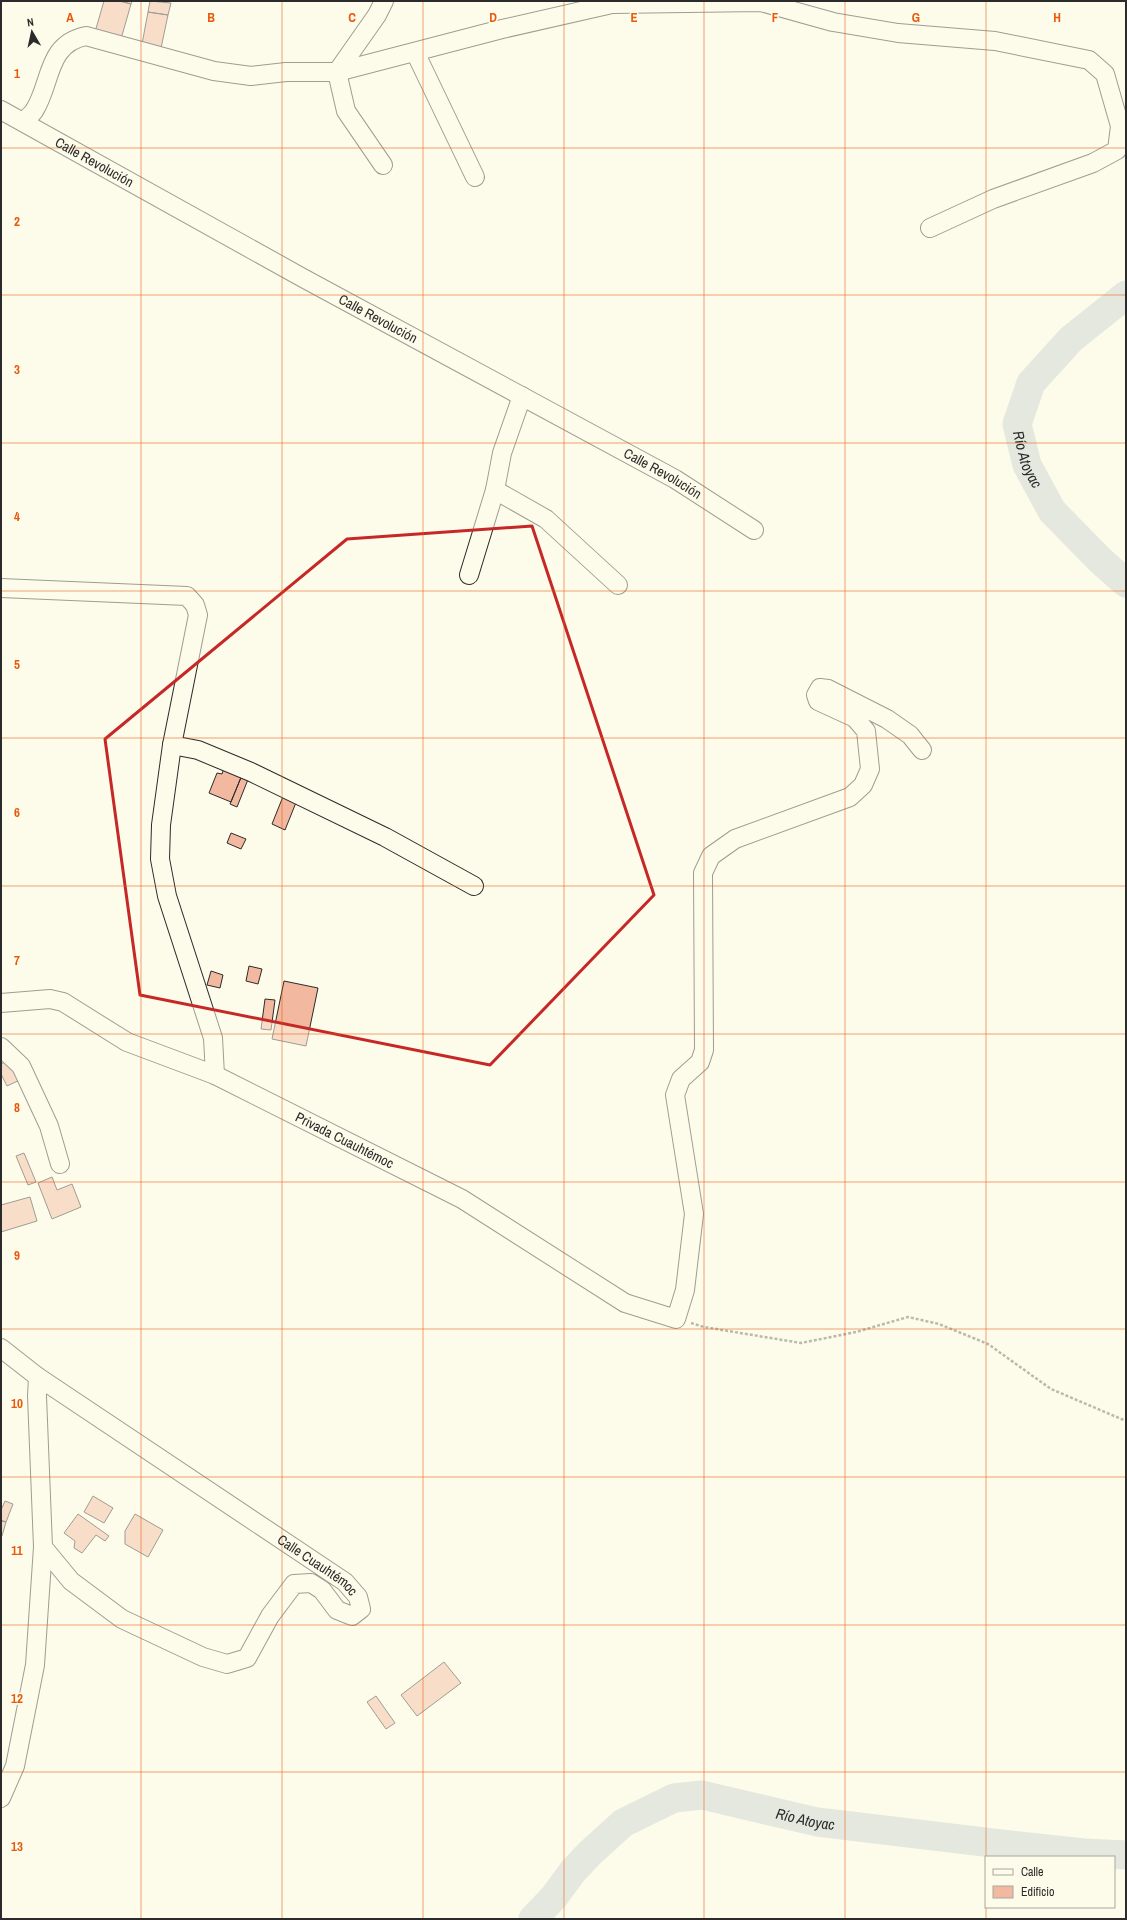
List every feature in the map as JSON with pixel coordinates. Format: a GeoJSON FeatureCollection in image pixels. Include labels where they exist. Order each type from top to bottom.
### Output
{"type":"FeatureCollection","features":[{"type":"Feature","properties":{"kind":"street"},"geometry":{"type":"LineString","coordinates":[[382,165],[346,111],[337,72],[377,15],[384,1]]}},
{"type":"Feature","properties":{"kind":"street"},"geometry":{"type":"LineString","coordinates":[[23,122],[34,111],[57,54],[64,45],[74,38],[86,36],[222,72],[251,76],[286,72],[337,72],[610,2],[761,2],[833,22],[898,33],[995,41],[1089,60],[1105,74],[1120,126],[1117,150],[1093,163],[993,199],[930,228]]}},
{"type":"Feature","properties":{"kind":"street"},"geometry":{"type":"LineString","coordinates":[[415,52],[475,177]]}},
{"type":"Feature","properties":{"kind":"street","name":"Calle Revolución"},"geometry":{"type":"LineString","coordinates":[[1,110],[303,278],[675,479],[754,530]]}},
{"type":"Feature","properties":{"kind":"street"},"geometry":{"type":"LineString","coordinates":[[469,575],[495,490],[502,453],[522,396]]}},
{"type":"Feature","properties":{"kind":"street"},"geometry":{"type":"LineString","coordinates":[[495,490],[546,519],[618,585]]}},
{"type":"Feature","properties":{"kind":"street"},"geometry":{"type":"LineString","coordinates":[[1,588],[187,596],[195,605],[198,615],[172,745],[161,825],[160,860],[167,896],[213,1038],[215,1075]]}},
{"type":"Feature","properties":{"kind":"street"},"geometry":{"type":"LineString","coordinates":[[676,1319],[685,1290],[694,1214],[675,1095],[681,1079],[700,1062],[704,1050],[703,873],[711,856],[735,839],[850,797],[863,785],[870,768],[866,731],[855,718],[818,701],[816,694],[820,688],[828,689],[887,719],[910,735],[922,750]]}},
{"type":"Feature","properties":{"kind":"street"},"geometry":{"type":"LineString","coordinates":[[172,745],[198,750],[251,772],[385,836],[474,886]]}},
{"type":"Feature","properties":{"kind":"street","name":"Privada Cuauhtémoc"},"geometry":{"type":"LineString","coordinates":[[1,1003],[50,999],[63,1002],[127,1042],[215,1075],[462,1199],[624,1304],[676,1319]]}},
{"type":"Feature","properties":{"kind":"street"},"geometry":{"type":"LineString","coordinates":[[1,1047],[21,1066],[48,1126],[60,1164]]}},
{"type":"Feature","properties":{"kind":"street","name":"Calle Cuauhtémoc"},"geometry":{"type":"LineString","coordinates":[[1,1348],[38,1377],[345,1582],[358,1597],[361,1609],[352,1616],[337,1610],[322,1590],[310,1583],[294,1584],[270,1616],[247,1658],[227,1664],[203,1657],[122,1619],[71,1581],[43,1547]]}},
{"type":"Feature","properties":{"kind":"street"},"geometry":{"type":"LineString","coordinates":[[1,1798],[15,1766],[35,1665],[43,1547],[37,1396],[38,1377]]}},
{"type":"Feature","properties":{"kind":"path"},"geometry":{"type":"LineString","coordinates":[[676,1319],[704,1327],[801,1343],[856,1332],[908,1317],[939,1324],[988,1344],[1051,1389],[1126,1421]]}},
{"type":"Feature","properties":{"kind":"highlighted area"},"geometry":{"type":"Polygon","coordinates":[[[532,526],[654,895],[490,1065],[140,995],[105,739],[347,539],[532,526]]]}},
{"type":"Feature","properties":{"kind":"building"},"geometry":{"type":"Polygon","coordinates":[[[104,1],[121,1],[131,4],[121,39],[95,32],[104,1]]]}},
{"type":"Feature","properties":{"kind":"building"},"geometry":{"type":"Polygon","coordinates":[[[119,1],[132,1],[131,4],[119,1]]]}},
{"type":"Feature","properties":{"kind":"building"},"geometry":{"type":"Polygon","coordinates":[[[150,1],[171,3],[168,15],[148,12],[150,1]]]}},
{"type":"Feature","properties":{"kind":"building"},"geometry":{"type":"Polygon","coordinates":[[[148,12],[168,15],[161,48],[142,44],[148,12]]]}},
{"type":"Feature","properties":{"kind":"building"},"geometry":{"type":"Polygon","coordinates":[[[224,768],[242,775],[231,802],[209,793],[217,773],[222,774],[224,768]]]}},
{"type":"Feature","properties":{"kind":"building"},"geometry":{"type":"Polygon","coordinates":[[[242,775],[249,777],[237,807],[230,804],[242,775]]]}},
{"type":"Feature","properties":{"kind":"building"},"geometry":{"type":"Polygon","coordinates":[[[284,794],[297,800],[285,830],[272,824],[284,794]]]}},
{"type":"Feature","properties":{"kind":"building"},"geometry":{"type":"Polygon","coordinates":[[[231,833],[246,839],[241,849],[227,843],[231,833]]]}},
{"type":"Feature","properties":{"kind":"building"},"geometry":{"type":"Polygon","coordinates":[[[249,966],[262,969],[258,984],[246,981],[249,966]]]}},
{"type":"Feature","properties":{"kind":"building"},"geometry":{"type":"Polygon","coordinates":[[[211,971],[223,975],[220,988],[207,985],[211,971]]]}},
{"type":"Feature","properties":{"kind":"building"},"geometry":{"type":"Polygon","coordinates":[[[284,981],[318,988],[306,1046],[272,1039],[284,981]]]}},
{"type":"Feature","properties":{"kind":"building"},"geometry":{"type":"Polygon","coordinates":[[[265,999],[275,1000],[271,1030],[261,1029],[265,999]]]}},
{"type":"Feature","properties":{"kind":"building"},"geometry":{"type":"Polygon","coordinates":[[[12,1058],[22,1079],[7,1086],[1,1074],[1,1064],[12,1058]]]}},
{"type":"Feature","properties":{"kind":"building"},"geometry":{"type":"Polygon","coordinates":[[[24,1153],[36,1182],[28,1185],[16,1156],[24,1153]]]}},
{"type":"Feature","properties":{"kind":"building"},"geometry":{"type":"Polygon","coordinates":[[[52,1177],[57,1190],[72,1184],[81,1207],[52,1219],[38,1183],[52,1177]]]}},
{"type":"Feature","properties":{"kind":"building"},"geometry":{"type":"Polygon","coordinates":[[[30,1197],[37,1221],[1,1232],[1,1205],[30,1197]]]}},
{"type":"Feature","properties":{"kind":"building"},"geometry":{"type":"Polygon","coordinates":[[[93,1496],[113,1508],[104,1523],[84,1512],[93,1496]]]}},
{"type":"Feature","properties":{"kind":"building"},"geometry":{"type":"Polygon","coordinates":[[[5,1501],[13,1504],[6,1522],[1,1520],[1,1510],[5,1501]]]}},
{"type":"Feature","properties":{"kind":"building"},"geometry":{"type":"Polygon","coordinates":[[[78,1514],[109,1536],[105,1541],[96,1535],[82,1553],[74,1548],[75,1541],[64,1533],[78,1514]]]}},
{"type":"Feature","properties":{"kind":"building"},"geometry":{"type":"Polygon","coordinates":[[[135,1514],[163,1530],[148,1557],[125,1544],[125,1531],[135,1514]]]}},
{"type":"Feature","properties":{"kind":"building"},"geometry":{"type":"Polygon","coordinates":[[[1,1521],[6,1522],[2,1536],[1,1535],[1,1521]]]}},
{"type":"Feature","properties":{"kind":"building"},"geometry":{"type":"Polygon","coordinates":[[[444,1662],[461,1683],[417,1716],[401,1695],[444,1662]]]}},
{"type":"Feature","properties":{"kind":"building"},"geometry":{"type":"Polygon","coordinates":[[[376,1696],[395,1723],[386,1729],[367,1702],[376,1696]]]}},
{"type":"Feature","properties":{"kind":"waterway","name":"Río Atoyac"},"geometry":{"type":"LineString","coordinates":[[1126,295],[1071,339],[1031,383],[1017,424],[1027,465],[1052,511],[1101,561],[1126,583]]}},
{"type":"Feature","properties":{"kind":"waterway","name":"Río Atoyac"},"geometry":{"type":"LineString","coordinates":[[533,1919],[554,1897],[573,1871],[590,1853],[623,1823],[674,1798],[702,1795],[817,1822],[1084,1853],[1126,1855]]}}]}
